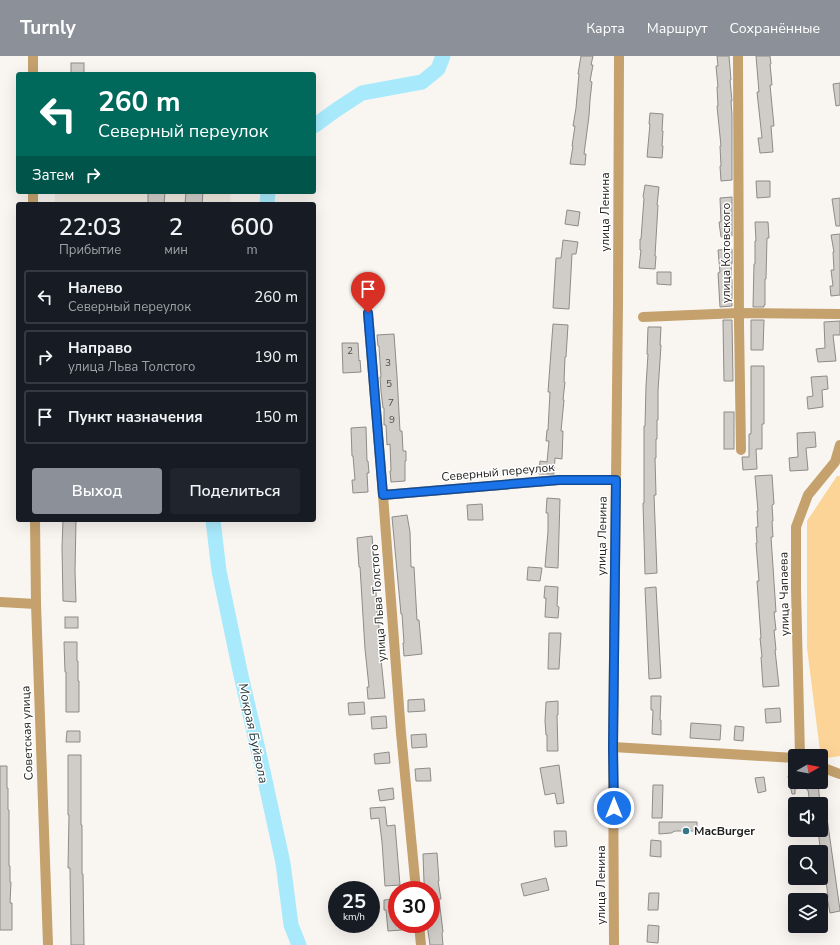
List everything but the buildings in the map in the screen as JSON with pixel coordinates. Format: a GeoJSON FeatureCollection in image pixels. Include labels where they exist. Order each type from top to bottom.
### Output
{"type":"FeatureCollection","features":[{"type":"Feature","properties":{"kind":"street"},"geometry":{"type":"LineString","coordinates":[[33,56],[33,72]]}},
{"type":"Feature","properties":{"kind":"street","name":"улица Ленина"},"geometry":{"type":"LineString","coordinates":[[614,945],[613,747],[619,56]]}},
{"type":"Feature","properties":{"kind":"street","name":"улица Котовского"},"geometry":{"type":"LineString","coordinates":[[738,56],[741,450]]}},
{"type":"Feature","properties":{"kind":"street","name":"улица Льва Толстого"},"geometry":{"type":"LineString","coordinates":[[368,313],[401,733],[415,881]]}},
{"type":"Feature","properties":{"kind":"street"},"geometry":{"type":"LineString","coordinates":[[643,317],[739,313],[840,314]]}},
{"type":"Feature","properties":{"kind":"street","name":"улица Чапаева"},"geometry":{"type":"LineString","coordinates":[[800,749],[796,527],[808,495],[835,462],[840,445]]}},
{"type":"Feature","properties":{"kind":"street","name":"Северный переулок"},"geometry":{"type":"LineString","coordinates":[[383,495],[559,480],[616,480]]}},
{"type":"Feature","properties":{"kind":"street","name":"Советская улица"},"geometry":{"type":"LineString","coordinates":[[35,522],[36,604],[48,945]]}},
{"type":"Feature","properties":{"kind":"street"},"geometry":{"type":"LineString","coordinates":[[0,602],[36,604]]}},
{"type":"Feature","properties":{"kind":"street"},"geometry":{"type":"LineString","coordinates":[[613,747],[788,758]]}},
{"type":"Feature","properties":{"kind":"street"},"geometry":{"type":"LineString","coordinates":[[828,770],[840,774]]}},
{"type":"Feature","properties":{"kind":"street"},"geometry":{"type":"LineString","coordinates":[[420,933],[421,945]]}},
{"type":"Feature","properties":{"kind":"shaded area"},"geometry":{"type":"Polygon","coordinates":[[[55,194],[231,194],[230,202],[55,202],[55,194]]]}},
{"type":"Feature","properties":{"kind":"shaded area"},"geometry":{"type":"Polygon","coordinates":[[[837,476],[840,476],[840,756],[828,758],[828,749],[820,749],[807,648],[807,521],[837,476]]]}},
{"type":"Feature","properties":{"kind":"waterway","name":"Мокрая Буйвола"},"geometry":{"type":"LineString","coordinates":[[316,125],[362,93],[422,82],[438,69],[443,56]]}},
{"type":"Feature","properties":{"kind":"waterway","name":"Мокрая Буйвола"},"geometry":{"type":"LineString","coordinates":[[267,202],[268,194]]}},
{"type":"Feature","properties":{"kind":"waterway","name":"Мокрая Буйвола"},"geometry":{"type":"LineString","coordinates":[[213,522],[219,571],[283,863],[291,925],[299,945]]}},
{"type":"Feature","properties":{"kind":"place","name":"MacBurger"},"geometry":{"type":"Point","coordinates":[686,831]}},
{"type":"Feature","properties":{"kind":"route"},"geometry":{"type":"LineString","coordinates":[[368,313],[383,495],[559,480],[616,480],[613,747],[614,808]]}}]}
